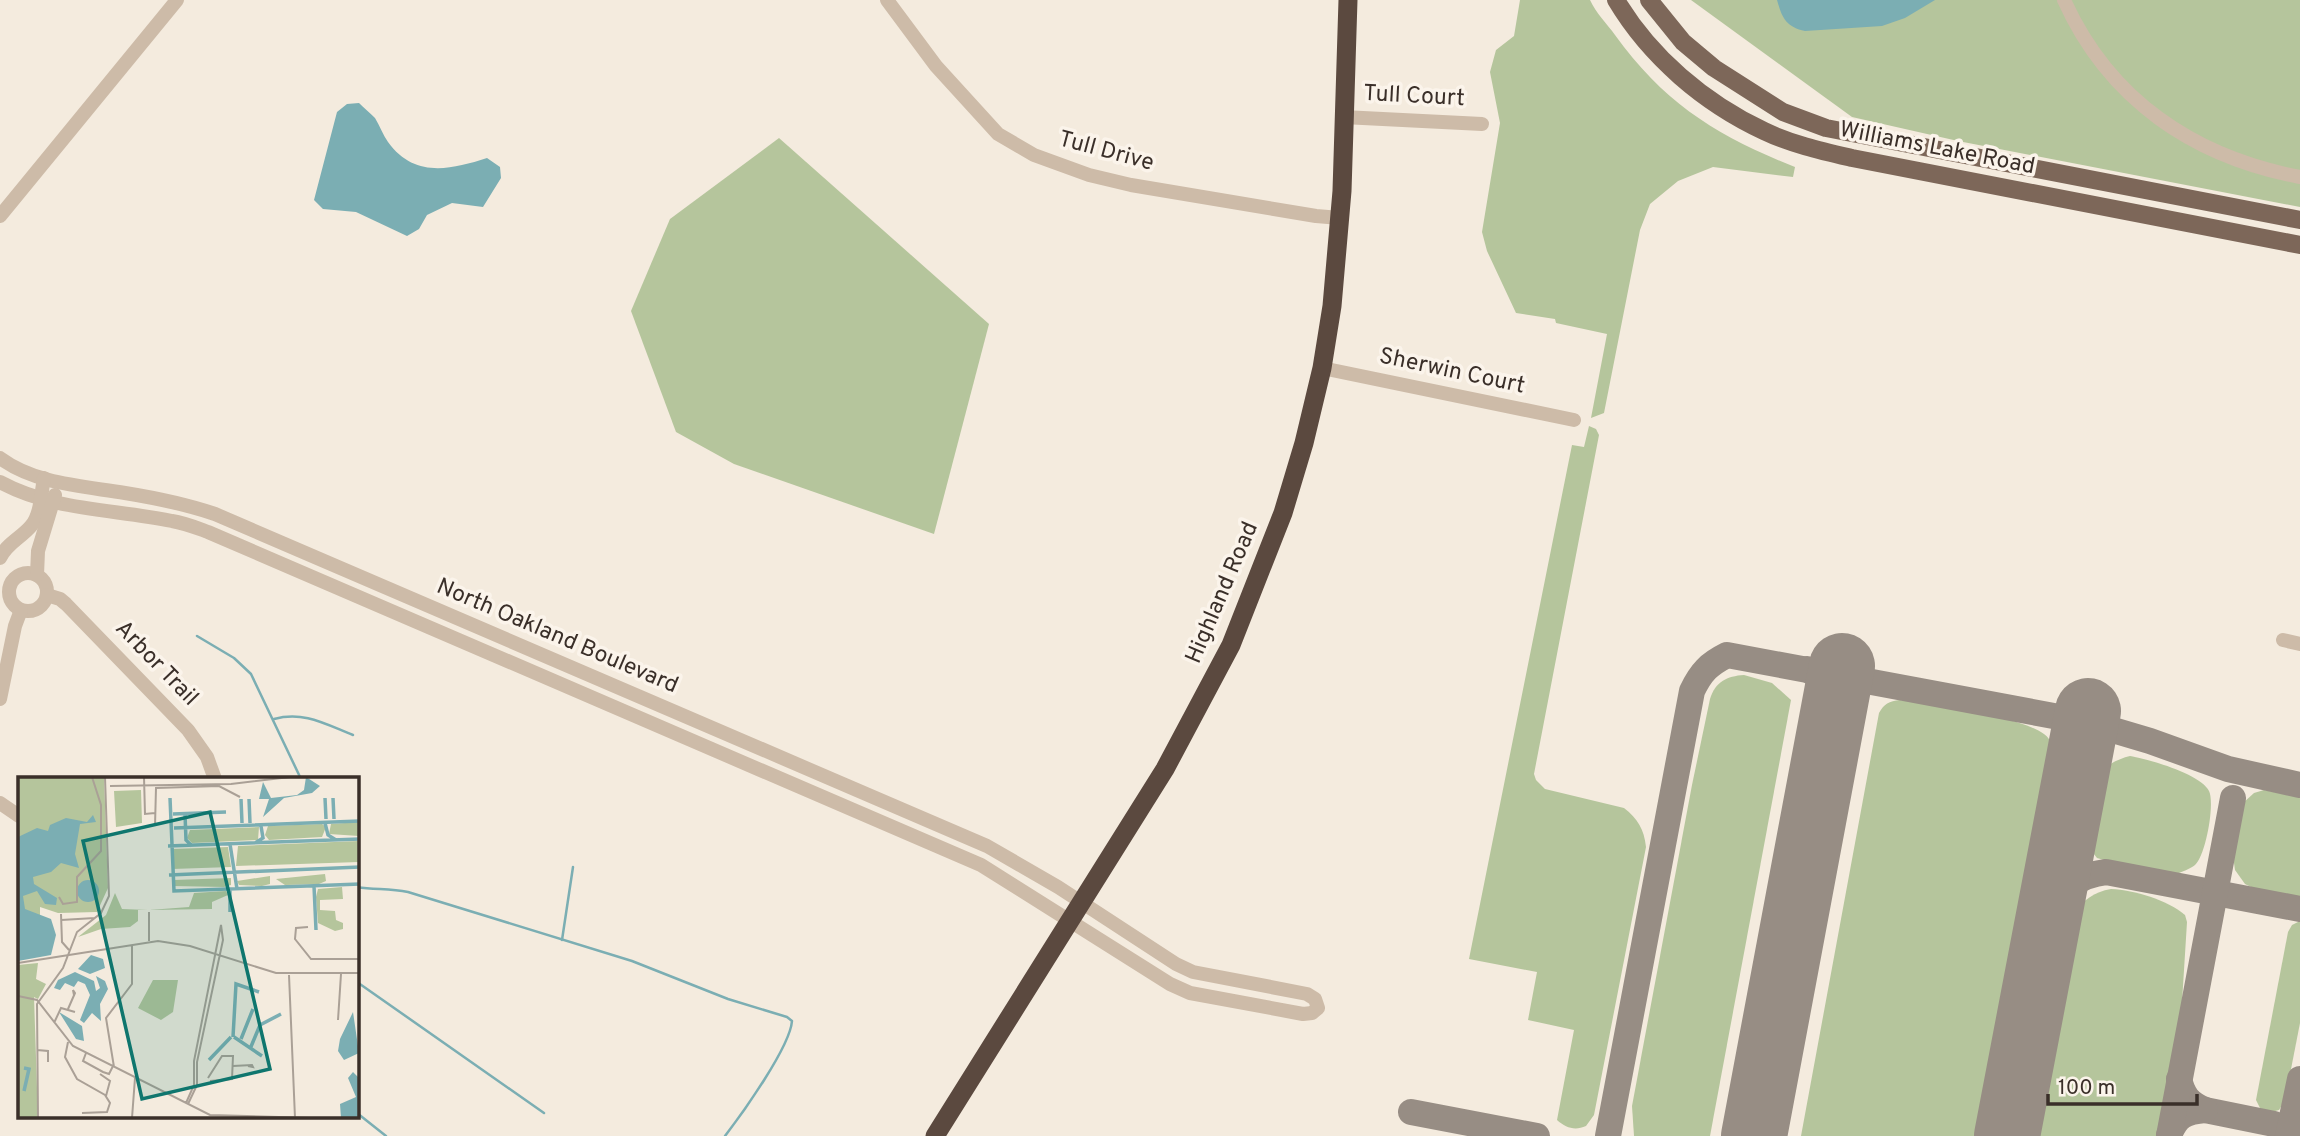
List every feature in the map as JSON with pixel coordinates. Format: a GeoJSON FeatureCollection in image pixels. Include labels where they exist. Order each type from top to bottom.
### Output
{"type":"FeatureCollection","features":[{"type":"Feature","properties":{"kind":"highway","name":"Highland Road"},"geometry":{"type":"LineString","coordinates":[[935,1136],[1165,769],[1231,645],[1283,513],[1322,368],[1332,306],[1340,218],[1348,0]]}},
{"type":"Feature","properties":{"kind":"main road","name":"Williams Lake Road"},"geometry":{"type":"LineString","coordinates":[[1616,0],[1648,46],[1687,83],[1764,132],[1797,144],[1852,158],[2300,245]]}},
{"type":"Feature","properties":{"kind":"main road","name":"Williams Lake Road"},"geometry":{"type":"LineString","coordinates":[[1649,0],[1683,43],[1714,68],[1783,112],[1826,128],[2300,220]]}},
{"type":"Feature","properties":{"kind":"street"},"geometry":{"type":"LineString","coordinates":[[0,216],[177,0]]}},
{"type":"Feature","properties":{"kind":"street","name":"Tull Drive"},"geometry":{"type":"LineString","coordinates":[[887,0],[936,66],[998,134],[1034,155],[1089,176],[1131,185],[1340,218]]}},
{"type":"Feature","properties":{"kind":"street"},"geometry":{"type":"LineString","coordinates":[[2064,0],[2076,26],[2112,75],[2159,119],[2182,135],[2231,159],[2300,177]]}},
{"type":"Feature","properties":{"kind":"street","name":"Tull Court"},"geometry":{"type":"LineString","coordinates":[[1343,117],[1482,124]]}},
{"type":"Feature","properties":{"kind":"street","name":"Sherwin Court"},"geometry":{"type":"LineString","coordinates":[[1322,368],[1574,420]]}},
{"type":"Feature","properties":{"kind":"street","name":"North Oakland Boulevard"},"geometry":{"type":"LineString","coordinates":[[0,458],[20,470],[51,480],[181,502],[215,514],[977,842],[1020,865],[1175,964],[1193,972],[1307,994],[1315,999],[1318,1008],[1312,1013],[1303,1014],[1190,993],[1170,984],[981,865],[208,532],[176,521],[47,500],[0,482]]}},
{"type":"Feature","properties":{"kind":"street"},"geometry":{"type":"LineString","coordinates":[[37,575],[38,551],[51,480]]}},
{"type":"Feature","properties":{"kind":"street"},"geometry":{"type":"LineString","coordinates":[[0,558],[13,540],[32,525],[47,500]]}},
{"type":"Feature","properties":{"kind":"street"},"geometry":{"type":"LineString","coordinates":[[20,574],[37,575],[43,580],[47,595],[42,605],[33,611],[21,610],[13,605],[5,591],[20,574]]}},
{"type":"Feature","properties":{"kind":"street","name":"Arbor Trail"},"geometry":{"type":"LineString","coordinates":[[47,595],[66,604],[188,730],[207,757],[214,777]]}},
{"type":"Feature","properties":{"kind":"street"},"geometry":{"type":"LineString","coordinates":[[0,699],[15,626],[21,610]]}},
{"type":"Feature","properties":{"kind":"street"},"geometry":{"type":"LineString","coordinates":[[2283,640],[2300,644]]}},
{"type":"Feature","properties":{"kind":"street"},"geometry":{"type":"LineString","coordinates":[[0,803],[18,815]]}},
{"type":"Feature","properties":{"kind":"green space"},"geometry":{"type":"Polygon","coordinates":[[[1520,0],[1590,0],[1634,59],[1673,99],[1717,130],[1795,167],[1793,177],[1713,167],[1678,181],[1650,204],[1640,230],[1604,413],[1591,418],[1607,334],[1556,323],[1555,319],[1516,313],[1487,251],[1482,232],[1500,123],[1490,72],[1496,50],[1514,36],[1520,0]]]}},
{"type":"Feature","properties":{"kind":"green space"},"geometry":{"type":"Polygon","coordinates":[[[1691,0],[2300,0],[2300,207],[1958,141],[1852,117],[1691,0]]]}},
{"type":"Feature","properties":{"kind":"green space"},"geometry":{"type":"Polygon","coordinates":[[[779,138],[989,324],[934,534],[734,464],[676,432],[631,311],[670,219],[779,138]]]}},
{"type":"Feature","properties":{"kind":"green space"},"geometry":{"type":"Polygon","coordinates":[[[1589,426],[1596,429],[1599,435],[1534,774],[1545,789],[1624,808],[1639,825],[1646,847],[1594,1115],[1586,1126],[1574,1128],[1557,1120],[1574,1030],[1528,1020],[1537,972],[1469,959],[1572,445],[1584,447],[1589,426]]]}},
{"type":"Feature","properties":{"kind":"green space"},"geometry":{"type":"Polygon","coordinates":[[[1744,675],[1772,683],[1791,700],[1710,1136],[1634,1136],[1632,1106],[1710,699],[1722,681],[1744,675]]]}},
{"type":"Feature","properties":{"kind":"green space"},"geometry":{"type":"Polygon","coordinates":[[[1900,700],[2014,721],[2044,734],[2054,751],[2055,758],[1986,1136],[1801,1136],[1879,713],[1887,704],[1900,700]]]}},
{"type":"Feature","properties":{"kind":"green space"},"geometry":{"type":"Polygon","coordinates":[[[2130,756],[2185,773],[2209,791],[2211,806],[2206,840],[2199,859],[2191,868],[2176,874],[2104,860],[2097,858],[2087,845],[2098,778],[2112,763],[2130,756]]]}},
{"type":"Feature","properties":{"kind":"green space"},"geometry":{"type":"Polygon","coordinates":[[[2264,790],[2300,797],[2300,898],[2255,889],[2245,884],[2235,870],[2233,856],[2243,803],[2254,793],[2264,790]]]}},
{"type":"Feature","properties":{"kind":"green space"},"geometry":{"type":"Polygon","coordinates":[[[2111,889],[2160,900],[2185,915],[2187,922],[2182,1002],[2157,1136],[2031,1136],[2073,914],[2089,897],[2111,889]]]}},
{"type":"Feature","properties":{"kind":"green space"},"geometry":{"type":"Polygon","coordinates":[[[2300,921],[2300,1023],[2285,1100],[2279,1110],[2268,1113],[2260,1108],[2256,1100],[2288,932],[2292,925],[2300,921]]]}},
{"type":"Feature","properties":{"kind":"water"},"geometry":{"type":"Polygon","coordinates":[[[1777,0],[1935,0],[1905,18],[1882,26],[1805,31],[1786,21],[1777,0]]]}},
{"type":"Feature","properties":{"kind":"water"},"geometry":{"type":"Polygon","coordinates":[[[359,103],[375,118],[398,154],[409,161],[421,166],[446,168],[487,158],[500,167],[501,178],[483,207],[452,203],[427,215],[419,229],[407,236],[356,212],[323,209],[314,200],[337,112],[347,104],[359,103]]]}},
{"type":"Feature","properties":{"kind":"waterway"},"geometry":{"type":"LineString","coordinates":[[197,636],[234,658],[251,674],[300,777]]}},
{"type":"Feature","properties":{"kind":"waterway"},"geometry":{"type":"LineString","coordinates":[[274,719],[305,718],[353,735]]}},
{"type":"Feature","properties":{"kind":"waterway"},"geometry":{"type":"LineString","coordinates":[[562,940],[573,867]]}},
{"type":"Feature","properties":{"kind":"waterway"},"geometry":{"type":"LineString","coordinates":[[359,887],[408,892],[632,961],[728,999],[787,1017],[792,1021],[783,1047],[725,1136]]}},
{"type":"Feature","properties":{"kind":"waterway"},"geometry":{"type":"LineString","coordinates":[[359,983],[544,1113]]}},
{"type":"Feature","properties":{"kind":"waterway"},"geometry":{"type":"LineString","coordinates":[[359,1115],[386,1136]]}},
{"type":"Feature","properties":{"kind":"taxiway"},"geometry":{"type":"LineString","coordinates":[[1608,1136],[1692,691],[1706,669],[1727,655],[2086,722],[2228,769],[2300,785]]}},
{"type":"Feature","properties":{"kind":"taxiway"},"geometry":{"type":"LineString","coordinates":[[1807,669],[1826,685],[1834,710]]}},
{"type":"Feature","properties":{"kind":"taxiway"},"geometry":{"type":"LineString","coordinates":[[2169,1136],[2233,798]]}},
{"type":"Feature","properties":{"kind":"taxiway"},"geometry":{"type":"LineString","coordinates":[[2049,914],[2072,885],[2086,877],[2106,872],[2300,909]]}},
{"type":"Feature","properties":{"kind":"taxiway"},"geometry":{"type":"LineString","coordinates":[[2169,1135],[2182,1116],[2205,1110],[2187,1098],[2179,1079]]}},
{"type":"Feature","properties":{"kind":"taxiway"},"geometry":{"type":"LineString","coordinates":[[2288,1136],[2300,1079]]}},
{"type":"Feature","properties":{"kind":"taxiway"},"geometry":{"type":"LineString","coordinates":[[2205,1110],[2274,1124]]}},
{"type":"Feature","properties":{"kind":"taxiway"},"geometry":{"type":"LineString","coordinates":[[1411,1112],[1537,1136]]}},
{"type":"Feature","properties":{"kind":"runway"},"geometry":{"type":"LineString","coordinates":[[1754,1136],[1842,666]]}},
{"type":"Feature","properties":{"kind":"runway"},"geometry":{"type":"LineString","coordinates":[[2007,1136],[2088,711]]}}]}
